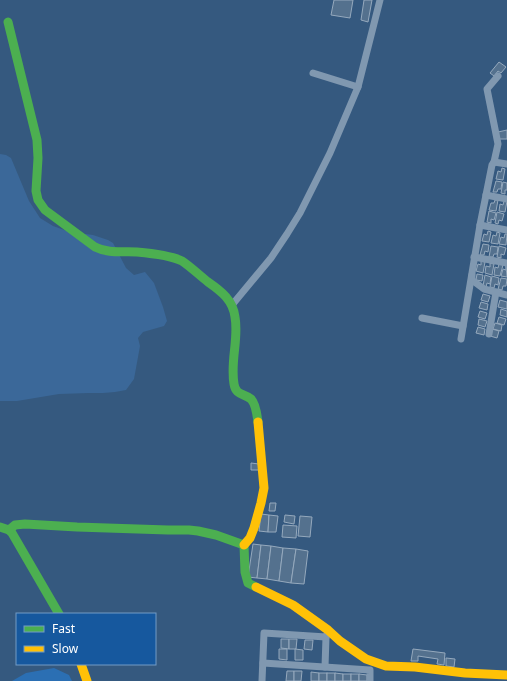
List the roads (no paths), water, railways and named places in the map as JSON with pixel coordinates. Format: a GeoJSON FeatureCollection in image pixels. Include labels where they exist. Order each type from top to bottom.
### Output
{"type":"FeatureCollection","features":[{"type":"Feature","properties":{"kind":"street"},"geometry":{"type":"LineString","coordinates":[[232,305],[270,258],[287,234],[300,213],[330,153],[358,86],[380,0]]}},
{"type":"Feature","properties":{"kind":"street"},"geometry":{"type":"LineString","coordinates":[[8,22],[37,140],[38,159],[35,187],[37,200],[40,205],[101,251],[145,253],[174,259],[188,266],[225,295],[232,305],[235,317],[234,385],[239,394],[250,398],[255,407],[264,488],[254,528],[250,538],[244,545],[244,572],[248,583],[293,605],[327,634],[366,659],[386,666],[507,675]]}},
{"type":"Feature","properties":{"kind":"street"},"geometry":{"type":"LineString","coordinates":[[313,74],[358,86]]}},
{"type":"Feature","properties":{"kind":"street"},"geometry":{"type":"LineString","coordinates":[[461,339],[480,225],[492,165],[498,144],[487,89],[498,76]]}},
{"type":"Feature","properties":{"kind":"street"},"geometry":{"type":"LineString","coordinates":[[494,162],[507,164]]}},
{"type":"Feature","properties":{"kind":"street"},"geometry":{"type":"LineString","coordinates":[[486,195],[507,199]]}},
{"type":"Feature","properties":{"kind":"street"},"geometry":{"type":"LineString","coordinates":[[480,225],[507,230]]}},
{"type":"Feature","properties":{"kind":"street"},"geometry":{"type":"LineString","coordinates":[[474,257],[507,263]]}},
{"type":"Feature","properties":{"kind":"street"},"geometry":{"type":"LineString","coordinates":[[472,271],[472,280],[484,289],[507,295]]}},
{"type":"Feature","properties":{"kind":"street"},"geometry":{"type":"LineString","coordinates":[[489,334],[496,292]]}},
{"type":"Feature","properties":{"kind":"street"},"geometry":{"type":"LineString","coordinates":[[422,318],[463,326]]}},
{"type":"Feature","properties":{"kind":"street"},"geometry":{"type":"LineString","coordinates":[[4,528],[25,524],[168,530],[182,528],[207,532],[244,545]]}},
{"type":"Feature","properties":{"kind":"street"},"geometry":{"type":"LineString","coordinates":[[4,528],[12,533],[58,613]]}},
{"type":"Feature","properties":{"kind":"street"},"geometry":{"type":"LineString","coordinates":[[262,681],[264,633],[327,634]]}},
{"type":"Feature","properties":{"kind":"street"},"geometry":{"type":"LineString","coordinates":[[325,667],[327,634]]}},
{"type":"Feature","properties":{"kind":"street"},"geometry":{"type":"LineString","coordinates":[[263,664],[370,670],[370,681]]}},
{"type":"Feature","properties":{"kind":"street"},"geometry":{"type":"LineString","coordinates":[[81,665],[87,681]]}}]}
